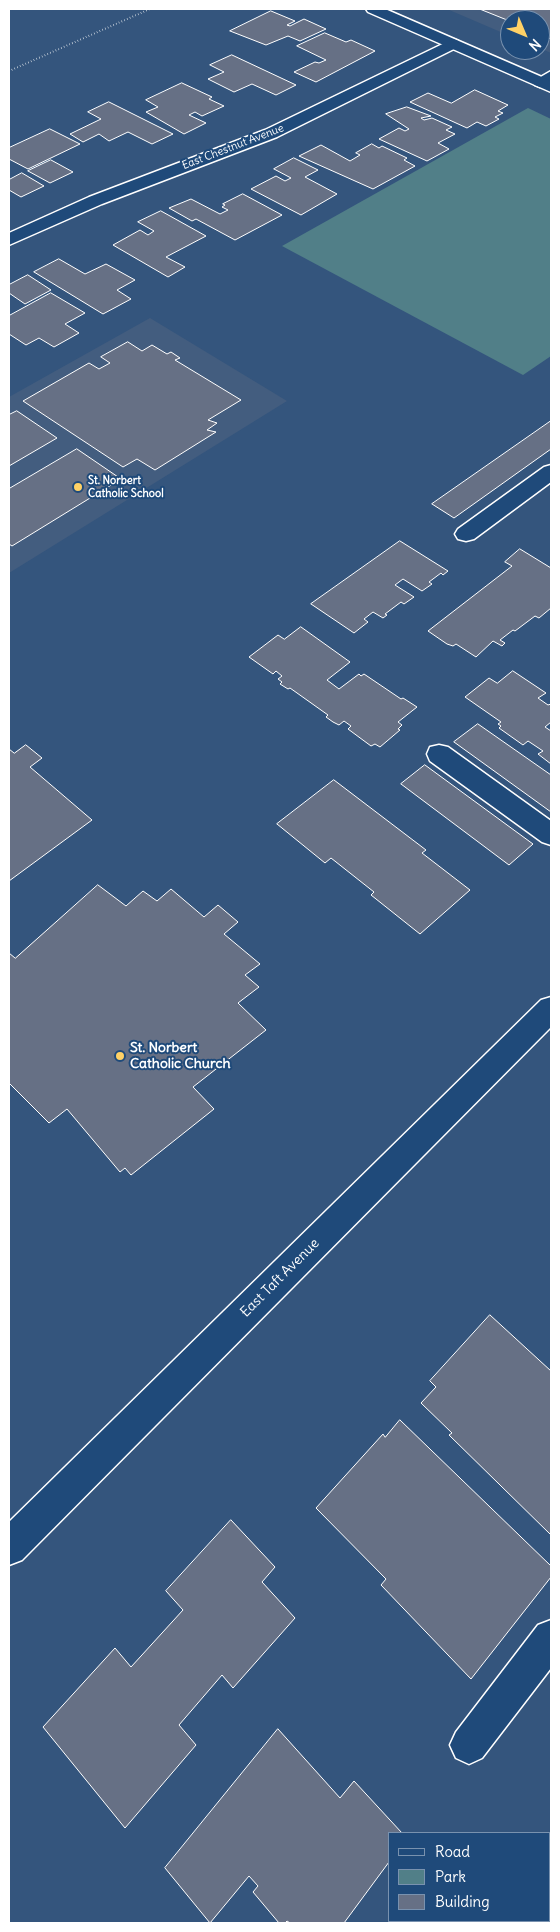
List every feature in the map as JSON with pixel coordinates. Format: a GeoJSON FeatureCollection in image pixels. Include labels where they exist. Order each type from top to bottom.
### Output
{"type":"FeatureCollection","features":[{"type":"Feature","properties":{"kind":"main road"},"geometry":{"type":"LineString","coordinates":[[374,9],[453,44],[548,82]]}},
{"type":"Feature","properties":{"kind":"main road","name":"East Chestnut Avenue"},"geometry":{"type":"LineString","coordinates":[[9,240],[111,194],[244,145],[296,123],[453,44]]}},
{"type":"Feature","properties":{"kind":"main road"},"geometry":{"type":"LineString","coordinates":[[466,534],[551,472]]}},
{"type":"Feature","properties":{"kind":"main road"},"geometry":{"type":"LineString","coordinates":[[439,754],[551,835]]}},
{"type":"Feature","properties":{"kind":"main road","name":"East Taft Avenue"},"geometry":{"type":"LineString","coordinates":[[9,1547],[551,1008]]}},
{"type":"Feature","properties":{"kind":"main road"},"geometry":{"type":"LineString","coordinates":[[469,1745],[551,1638]]}},
{"type":"Feature","properties":{"kind":"path"},"geometry":{"type":"LineString","coordinates":[[9,71],[150,9]]}},
{"type":"Feature","properties":{"kind":"shaded area"},"geometry":{"type":"Polygon","coordinates":[[[447,9],[551,9],[551,53],[550,10],[500,10],[500,32],[447,9]]]}},
{"type":"Feature","properties":{"kind":"shaded area","name":"St. Norbert Catholic School"},"geometry":{"type":"Polygon","coordinates":[[[150,318],[287,401],[9,573],[9,397],[150,318]]]}},
{"type":"Feature","properties":{"kind":"green space"},"geometry":{"type":"Polygon","coordinates":[[[528,108],[551,119],[551,356],[523,375],[282,246],[528,108]]]}},
{"type":"Feature","properties":{"kind":"building"},"geometry":{"type":"Polygon","coordinates":[[[480,9],[551,9],[551,39],[550,10],[500,10],[500,17],[480,9]]]}},
{"type":"Feature","properties":{"kind":"building"},"geometry":{"type":"Polygon","coordinates":[[[271,11],[295,21],[287,25],[290,26],[304,19],[326,29],[300,41],[288,36],[266,45],[230,31],[271,11]]]}},
{"type":"Feature","properties":{"kind":"building"},"geometry":{"type":"Polygon","coordinates":[[[325,33],[346,42],[351,40],[375,51],[316,82],[294,72],[315,62],[319,63],[326,60],[297,46],[325,33]]]}},
{"type":"Feature","properties":{"kind":"building"},"geometry":{"type":"Polygon","coordinates":[[[232,55],[296,85],[276,95],[252,84],[234,92],[208,79],[224,72],[210,65],[232,55]]]}},
{"type":"Feature","properties":{"kind":"building"},"geometry":{"type":"Polygon","coordinates":[[[182,83],[212,97],[209,99],[224,106],[202,116],[195,112],[189,115],[206,123],[184,134],[146,112],[158,107],[146,100],[182,83]]]}},
{"type":"Feature","properties":{"kind":"building"},"geometry":{"type":"Polygon","coordinates":[[[475,90],[508,105],[498,111],[503,113],[495,117],[499,119],[486,126],[477,122],[467,128],[410,102],[428,93],[451,103],[475,90]]]}},
{"type":"Feature","properties":{"kind":"building"},"geometry":{"type":"Polygon","coordinates":[[[109,102],[173,134],[152,144],[128,132],[109,141],[99,134],[83,142],[70,134],[101,119],[88,112],[109,102]]]}},
{"type":"Feature","properties":{"kind":"building"},"geometry":{"type":"Polygon","coordinates":[[[407,107],[431,116],[421,118],[424,120],[432,118],[452,127],[446,130],[455,134],[438,143],[449,149],[427,161],[379,139],[399,128],[405,131],[409,129],[386,114],[407,107]]]}},
{"type":"Feature","properties":{"kind":"building"},"geometry":{"type":"Polygon","coordinates":[[[50,129],[80,144],[28,169],[9,159],[9,148],[50,129]]]}},
{"type":"Feature","properties":{"kind":"building"},"geometry":{"type":"Polygon","coordinates":[[[372,144],[379,148],[382,146],[407,158],[404,160],[415,166],[373,189],[299,156],[321,145],[350,161],[360,155],[356,153],[372,144]]]}},
{"type":"Feature","properties":{"kind":"building"},"geometry":{"type":"Polygon","coordinates":[[[294,158],[318,170],[305,177],[337,194],[301,215],[251,189],[276,176],[285,181],[291,178],[274,169],[294,158]]]}},
{"type":"Feature","properties":{"kind":"building"},"geometry":{"type":"Polygon","coordinates":[[[51,160],[73,172],[50,183],[28,171],[51,160]]]}},
{"type":"Feature","properties":{"kind":"building"},"geometry":{"type":"Polygon","coordinates":[[[22,173],[44,186],[21,197],[9,190],[9,180],[22,173]]]}},
{"type":"Feature","properties":{"kind":"building"},"geometry":{"type":"Polygon","coordinates":[[[243,194],[282,215],[235,240],[196,219],[192,221],[169,208],[191,199],[220,214],[228,210],[222,207],[225,205],[223,204],[243,194]]]}},
{"type":"Feature","properties":{"kind":"building"},"geometry":{"type":"Polygon","coordinates":[[[161,211],[206,236],[166,257],[185,267],[168,277],[113,245],[140,230],[148,235],[154,231],[138,222],[161,211]]]}},
{"type":"Feature","properties":{"kind":"building"},"geometry":{"type":"Polygon","coordinates":[[[59,259],[85,274],[106,264],[135,280],[117,290],[131,299],[103,314],[34,272],[59,259]]]}},
{"type":"Feature","properties":{"kind":"building"},"geometry":{"type":"Polygon","coordinates":[[[28,275],[51,290],[25,304],[9,293],[9,285],[28,275]]]}},
{"type":"Feature","properties":{"kind":"building"},"geometry":{"type":"Polygon","coordinates":[[[51,293],[85,313],[65,324],[79,333],[54,347],[39,338],[26,345],[9,334],[9,316],[51,293]]]}},
{"type":"Feature","properties":{"kind":"building"},"geometry":{"type":"Polygon","coordinates":[[[128,342],[142,351],[152,345],[167,354],[171,352],[180,358],[175,360],[241,400],[208,420],[217,423],[207,430],[216,432],[155,470],[137,459],[123,467],[23,401],[89,363],[99,369],[110,363],[101,357],[128,342]]]}},
{"type":"Feature","properties":{"kind":"building"},"geometry":{"type":"Polygon","coordinates":[[[17,411],[57,438],[9,466],[9,415],[17,411]]]}},
{"type":"Feature","properties":{"kind":"building"},"geometry":{"type":"Polygon","coordinates":[[[551,421],[551,449],[454,518],[432,504],[551,421]]]}},
{"type":"Feature","properties":{"kind":"building"},"geometry":{"type":"Polygon","coordinates":[[[77,449],[121,479],[12,546],[9,544],[9,489],[77,449]]]}},
{"type":"Feature","properties":{"kind":"building"},"geometry":{"type":"Polygon","coordinates":[[[400,541],[448,571],[443,575],[441,573],[429,582],[432,584],[422,591],[403,579],[395,585],[414,597],[404,604],[401,602],[385,614],[387,615],[383,618],[373,612],[364,619],[368,622],[354,633],[311,604],[400,541]]]}},
{"type":"Feature","properties":{"kind":"building"},"geometry":{"type":"Polygon","coordinates":[[[520,549],[551,568],[551,608],[539,618],[535,616],[500,640],[505,643],[502,646],[493,641],[476,657],[456,644],[453,646],[447,644],[428,631],[512,566],[505,562],[520,549]]]}},
{"type":"Feature","properties":{"kind":"building"},"geometry":{"type":"Polygon","coordinates":[[[301,627],[350,662],[327,680],[339,689],[359,674],[361,676],[364,674],[401,699],[403,698],[417,707],[398,722],[402,725],[398,729],[400,730],[380,747],[375,744],[371,746],[348,729],[351,726],[344,721],[339,725],[333,722],[326,717],[328,715],[290,688],[288,689],[280,684],[282,682],[278,679],[282,676],[276,671],[273,674],[249,657],[278,635],[284,639],[301,627]]]}},
{"type":"Feature","properties":{"kind":"building"},"geometry":{"type":"Polygon","coordinates":[[[513,671],[546,693],[538,698],[548,705],[551,704],[551,722],[545,727],[551,731],[551,764],[538,754],[543,751],[528,741],[523,745],[499,728],[501,726],[498,724],[501,722],[465,697],[489,678],[497,683],[513,671]]]}},
{"type":"Feature","properties":{"kind":"building"},"geometry":{"type":"Polygon","coordinates":[[[478,724],[551,775],[551,812],[454,742],[478,724]]]}},
{"type":"Feature","properties":{"kind":"building"},"geometry":{"type":"Polygon","coordinates":[[[26,745],[42,758],[30,767],[92,820],[9,881],[9,749],[14,753],[26,745]]]}},
{"type":"Feature","properties":{"kind":"building"},"geometry":{"type":"Polygon","coordinates":[[[425,765],[533,844],[509,865],[401,784],[425,765]]]}},
{"type":"Feature","properties":{"kind":"building"},"geometry":{"type":"Polygon","coordinates":[[[334,780],[426,850],[422,853],[470,890],[420,934],[371,895],[374,892],[331,858],[325,863],[277,824],[334,780]]]}},
{"type":"Feature","properties":{"kind":"building","name":"St. Norbert Catholic Church"},"geometry":{"type":"Polygon","coordinates":[[[98,885],[126,906],[143,891],[157,901],[171,889],[204,917],[218,905],[238,922],[224,934],[260,964],[245,975],[259,987],[238,1003],[266,1030],[193,1087],[214,1109],[131,1175],[125,1168],[120,1172],[67,1109],[49,1123],[9,1083],[9,953],[15,958],[98,885]]]}},
{"type":"Feature","properties":{"kind":"building"},"geometry":{"type":"Polygon","coordinates":[[[490,1315],[551,1371],[551,1535],[449,1435],[452,1433],[421,1403],[436,1387],[430,1381],[490,1315]]]}},
{"type":"Feature","properties":{"kind":"building"},"geometry":{"type":"Polygon","coordinates":[[[400,1420],[551,1566],[551,1577],[471,1679],[381,1585],[386,1579],[316,1508],[383,1434],[385,1437],[400,1420]]]}},
{"type":"Feature","properties":{"kind":"building"},"geometry":{"type":"Polygon","coordinates":[[[231,1520],[275,1567],[262,1582],[295,1618],[233,1688],[222,1675],[179,1725],[196,1745],[125,1828],[43,1727],[115,1648],[131,1667],[183,1610],[166,1591],[231,1520]]]}},
{"type":"Feature","properties":{"kind":"building"},"geometry":{"type":"Polygon","coordinates":[[[278,1729],[340,1798],[354,1781],[401,1832],[388,1832],[388,1863],[344,1923],[290,1923],[287,1921],[279,1923],[253,1892],[258,1886],[249,1876],[210,1923],[165,1868],[278,1729]]]}},
{"type":"Feature","properties":{"kind":"place","name":"St. Norbert Catholic School"},"geometry":{"type":"Point","coordinates":[78,487]}},
{"type":"Feature","properties":{"kind":"place","name":"St. Norbert Catholic Church"},"geometry":{"type":"Point","coordinates":[120,1056]}}]}
